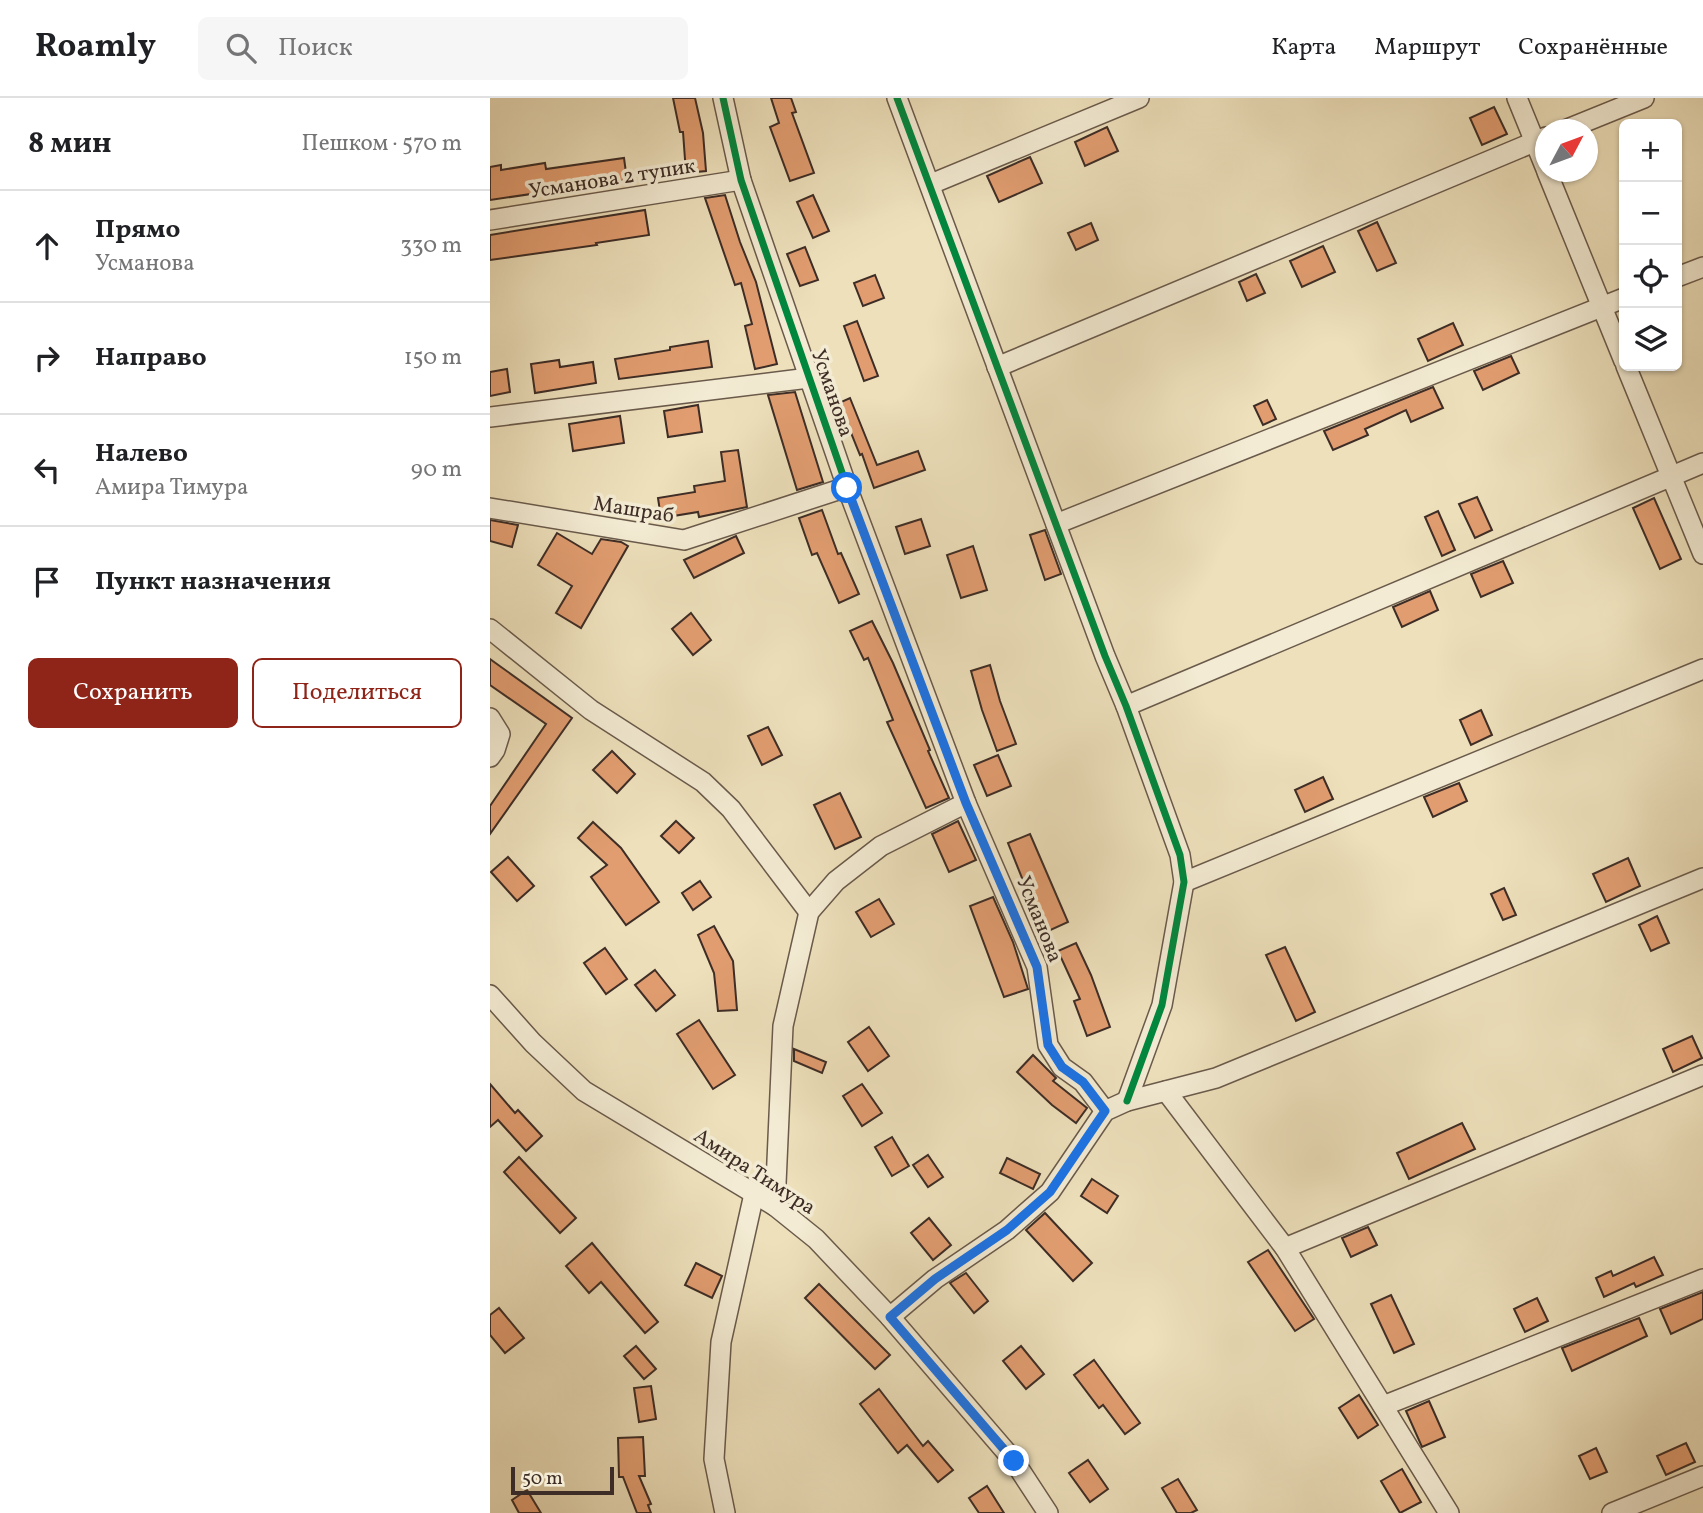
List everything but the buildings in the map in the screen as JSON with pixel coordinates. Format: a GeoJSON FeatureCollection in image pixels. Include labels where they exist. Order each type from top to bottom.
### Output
{"type":"FeatureCollection","features":[{"type":"Feature","properties":{"kind":"street","name":"Усманова"},"geometry":{"type":"LineString","coordinates":[[723,98],[741,180],[847,488],[966,803],[1037,967],[1048,1045],[1062,1067],[1083,1082],[1105,1111]]}},
{"type":"Feature","properties":{"kind":"street"},"geometry":{"type":"LineString","coordinates":[[897,98],[1180,855],[1184,882],[1162,1004],[1127,1101]]}},
{"type":"Feature","properties":{"kind":"street"},"geometry":{"type":"LineString","coordinates":[[931,184],[1139,98]]}},
{"type":"Feature","properties":{"kind":"street"},"geometry":{"type":"LineString","coordinates":[[1517,98],[1535,130]]}},
{"type":"Feature","properties":{"kind":"street"},"geometry":{"type":"LineString","coordinates":[[1592,119],[1644,98]]}},
{"type":"Feature","properties":{"kind":"street"},"geometry":{"type":"LineString","coordinates":[[997,367],[1535,141]]}},
{"type":"Feature","properties":{"kind":"street","name":"Усманова 2 тупик"},"geometry":{"type":"LineString","coordinates":[[490,220],[741,180]]}},
{"type":"Feature","properties":{"kind":"street"},"geometry":{"type":"LineString","coordinates":[[1551,182],[1619,348]]}},
{"type":"Feature","properties":{"kind":"street"},"geometry":{"type":"LineString","coordinates":[[1682,275],[1703,267]]}},
{"type":"Feature","properties":{"kind":"street"},"geometry":{"type":"LineString","coordinates":[[1056,524],[1619,300]]}},
{"type":"Feature","properties":{"kind":"street"},"geometry":{"type":"LineString","coordinates":[[1628,371],[1703,554]]}},
{"type":"Feature","properties":{"kind":"street"},"geometry":{"type":"LineString","coordinates":[[490,417],[809,378]]}},
{"type":"Feature","properties":{"kind":"street"},"geometry":{"type":"LineString","coordinates":[[1126,706],[1703,463]]}},
{"type":"Feature","properties":{"kind":"street","name":"Машраб"},"geometry":{"type":"LineString","coordinates":[[490,508],[684,540],[847,488]]}},
{"type":"Feature","properties":{"kind":"street"},"geometry":{"type":"LineString","coordinates":[[490,629],[591,710],[703,782],[731,809],[808,912]]}},
{"type":"Feature","properties":{"kind":"street"},"geometry":{"type":"LineString","coordinates":[[1184,882],[1703,668]]}},
{"type":"Feature","properties":{"kind":"street"},"geometry":{"type":"LineString","coordinates":[[490,718],[500,734],[490,757]]}},
{"type":"Feature","properties":{"kind":"street"},"geometry":{"type":"LineString","coordinates":[[775,1206],[783,1026],[808,912],[836,881],[881,846],[966,803]]}},
{"type":"Feature","properties":{"kind":"street"},"geometry":{"type":"LineString","coordinates":[[890,1317],[935,1279],[1007,1230],[1050,1192],[1105,1111],[1127,1101],[1216,1078],[1703,878]]}},
{"type":"Feature","properties":{"kind":"street","name":"Амира Тимура"},"geometry":{"type":"LineString","coordinates":[[490,995],[533,1043],[584,1091],[775,1206],[816,1239],[890,1317],[1014,1461],[1048,1513]]}},
{"type":"Feature","properties":{"kind":"street"},"geometry":{"type":"LineString","coordinates":[[1285,1248],[1703,1075]]}},
{"type":"Feature","properties":{"kind":"street"},"geometry":{"type":"LineString","coordinates":[[1166,1091],[1285,1248],[1449,1513]]}},
{"type":"Feature","properties":{"kind":"street"},"geometry":{"type":"LineString","coordinates":[[725,1513],[714,1459],[721,1342],[754,1194]]}},
{"type":"Feature","properties":{"kind":"street"},"geometry":{"type":"LineString","coordinates":[[1383,1406],[1703,1279]]}},
{"type":"Feature","properties":{"kind":"street"},"geometry":{"type":"LineString","coordinates":[[1612,1513],[1703,1476]]}},
{"type":"Feature","properties":{"kind":"cycle path"},"geometry":{"type":"LineString","coordinates":[[723,98],[741,180],[847,487],[966,803],[1037,967],[1048,1045],[1062,1067],[1083,1082],[1105,1111]]}},
{"type":"Feature","properties":{"kind":"cycle path"},"geometry":{"type":"LineString","coordinates":[[897,98],[1180,855],[1184,882],[1162,1005],[1127,1101]]}},
{"type":"Feature","properties":{"kind":"route"},"geometry":{"type":"LineString","coordinates":[[847,488],[966,803],[1037,967],[1048,1045],[1062,1067],[1083,1082],[1105,1111],[1050,1192],[1007,1230],[935,1279],[890,1317],[1014,1461]]}}]}
